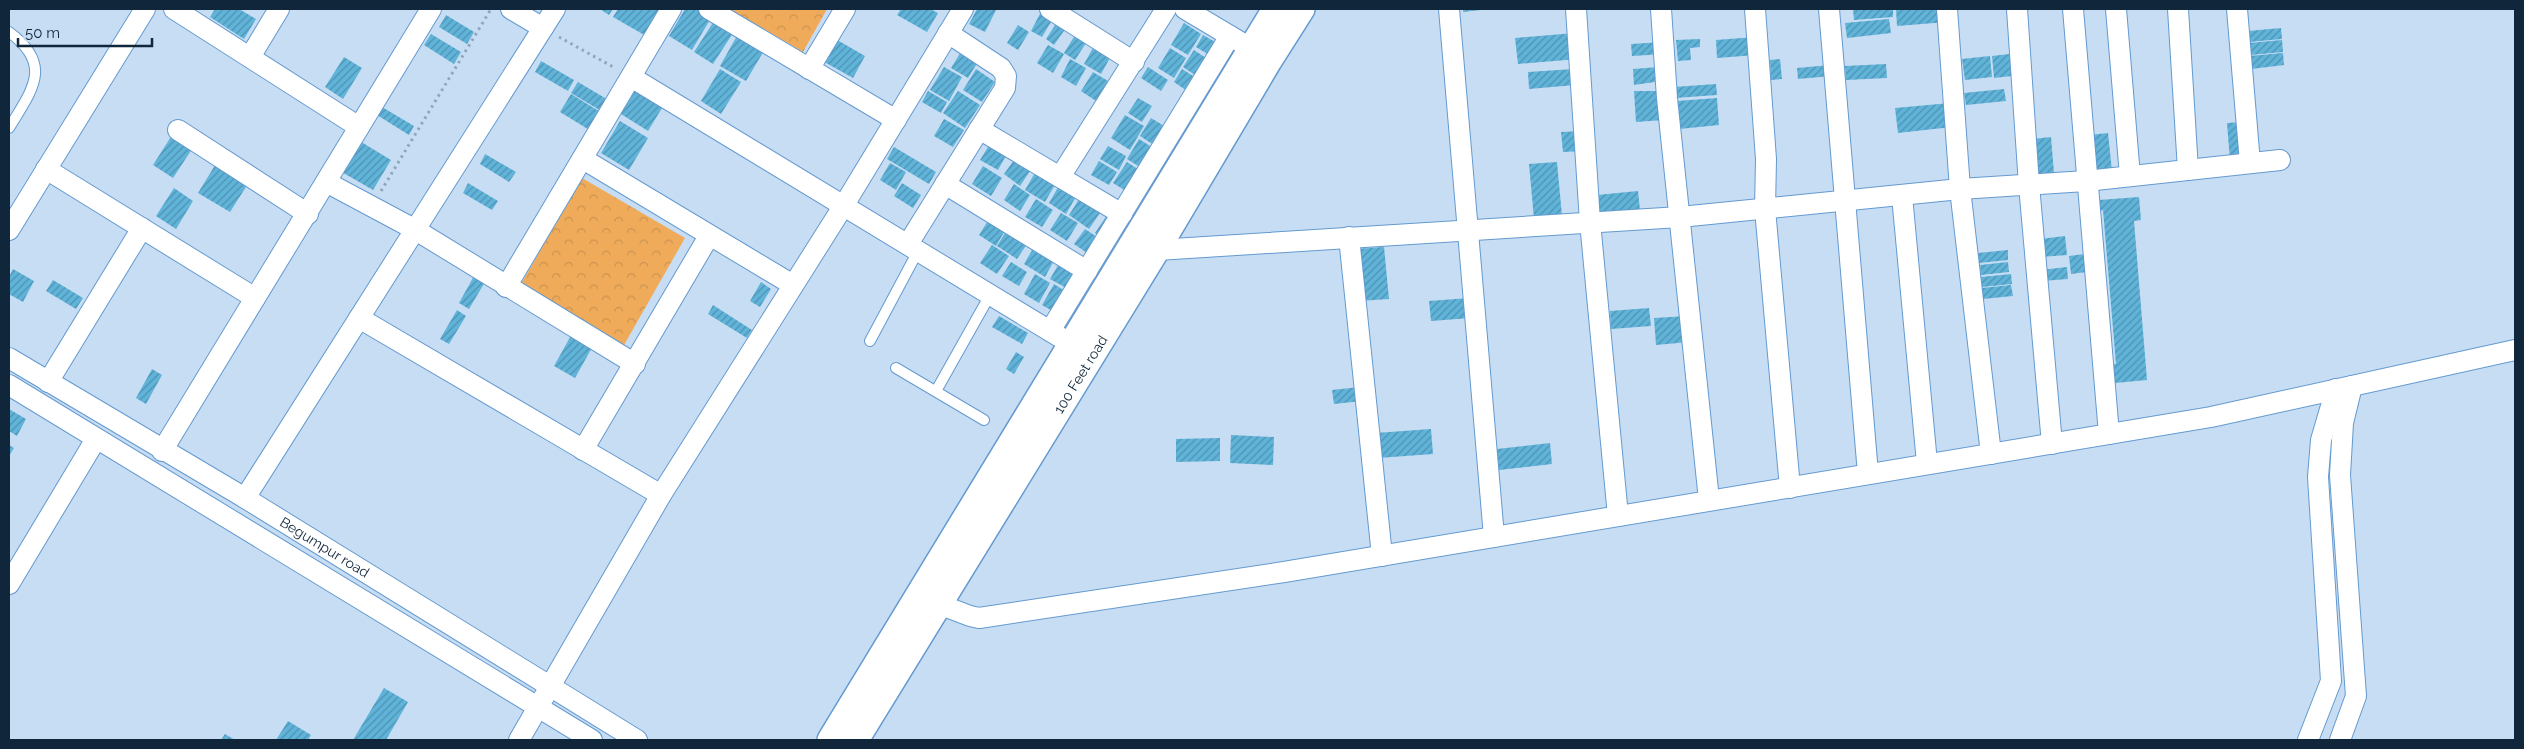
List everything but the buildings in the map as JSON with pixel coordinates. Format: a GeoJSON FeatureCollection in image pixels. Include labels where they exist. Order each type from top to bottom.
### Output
{"type":"FeatureCollection","features":[{"type":"Feature","properties":{"kind":"street"},"geometry":{"type":"LineString","coordinates":[[9,230],[145,9]]}},
{"type":"Feature","properties":{"kind":"street"},"geometry":{"type":"LineString","coordinates":[[174,9],[359,127]]}},
{"type":"Feature","properties":{"kind":"street"},"geometry":{"type":"LineString","coordinates":[[250,57],[279,9]]}},
{"type":"Feature","properties":{"kind":"street"},"geometry":{"type":"LineString","coordinates":[[162,451],[308,214],[431,9]]}},
{"type":"Feature","properties":{"kind":"street"},"geometry":{"type":"LineString","coordinates":[[511,9],[543,28]]}},
{"type":"Feature","properties":{"kind":"street"},"geometry":{"type":"LineString","coordinates":[[245,498],[555,9]]}},
{"type":"Feature","properties":{"kind":"street"},"geometry":{"type":"LineString","coordinates":[[506,287],[671,9]]}},
{"type":"Feature","properties":{"kind":"street"},"geometry":{"type":"LineString","coordinates":[[709,9],[896,120]]}},
{"type":"Feature","properties":{"kind":"street"},"geometry":{"type":"LineString","coordinates":[[809,68],[844,9]]}},
{"type":"Feature","properties":{"kind":"street"},"geometry":{"type":"LineString","coordinates":[[519,740],[660,495],[844,205],[963,9]]}},
{"type":"Feature","properties":{"kind":"street"},"geometry":{"type":"LineString","coordinates":[[1050,9],[1134,62]]}},
{"type":"Feature","properties":{"kind":"street"},"geometry":{"type":"LineString","coordinates":[[1060,177],[1166,9]]}},
{"type":"Feature","properties":{"kind":"street"},"geometry":{"type":"LineString","coordinates":[[1186,9],[1260,55]]}},
{"type":"Feature","properties":{"kind":"street","name":"100 Feet road"},"geometry":{"type":"LineString","coordinates":[[856,740],[941,605],[1157,250],[1260,55],[1275,9]]}},
{"type":"Feature","properties":{"kind":"street","name":"100 Feet road"},"geometry":{"type":"LineString","coordinates":[[830,740],[1036,400],[1260,55],[1302,9]]}},
{"type":"Feature","properties":{"kind":"street"},"geometry":{"type":"LineString","coordinates":[[1449,9],[1470,230],[1494,537]]}},
{"type":"Feature","properties":{"kind":"street"},"geometry":{"type":"LineString","coordinates":[[1576,9],[1590,222],[1618,516]]}},
{"type":"Feature","properties":{"kind":"street"},"geometry":{"type":"LineString","coordinates":[[1661,9],[1709,500]]}},
{"type":"Feature","properties":{"kind":"street"},"geometry":{"type":"LineString","coordinates":[[1755,9],[1766,159],[1766,209],[1790,488]]}},
{"type":"Feature","properties":{"kind":"street"},"geometry":{"type":"LineString","coordinates":[[1828,9],[1868,474]]}},
{"type":"Feature","properties":{"kind":"street"},"geometry":{"type":"LineString","coordinates":[[1946,9],[1960,189],[1991,454]]}},
{"type":"Feature","properties":{"kind":"street"},"geometry":{"type":"LineString","coordinates":[[2017,9],[2029,185],[2052,444]]}},
{"type":"Feature","properties":{"kind":"street"},"geometry":{"type":"LineString","coordinates":[[2073,9],[2108,434]]}},
{"type":"Feature","properties":{"kind":"street"},"geometry":{"type":"LineString","coordinates":[[2116,9],[2130,176]]}},
{"type":"Feature","properties":{"kind":"street"},"geometry":{"type":"LineString","coordinates":[[2178,9],[2188,170]]}},
{"type":"Feature","properties":{"kind":"street"},"geometry":{"type":"LineString","coordinates":[[2237,9],[2250,163]]}},
{"type":"Feature","properties":{"kind":"street"},"geometry":{"type":"LineString","coordinates":[[913,248],[946,184],[1005,88],[1006,76],[1001,68],[948,33]]}},
{"type":"Feature","properties":{"kind":"street"},"geometry":{"type":"LineString","coordinates":[[1050,331],[1230,36]]}},
{"type":"Feature","properties":{"kind":"street"},"geometry":{"type":"LineString","coordinates":[[631,77],[1072,345]]}},
{"type":"Feature","properties":{"kind":"street"},"geometry":{"type":"LineString","coordinates":[[979,129],[1122,214]]}},
{"type":"Feature","properties":{"kind":"street"},"geometry":{"type":"LineString","coordinates":[[178,130],[308,214]]}},
{"type":"Feature","properties":{"kind":"street"},"geometry":{"type":"LineString","coordinates":[[583,159],[793,285]]}},
{"type":"Feature","properties":{"kind":"street"},"geometry":{"type":"LineString","coordinates":[[1157,250],[1680,217],[1960,189],[2086,181],[2280,160]]}},
{"type":"Feature","properties":{"kind":"street"},"geometry":{"type":"LineString","coordinates":[[46,169],[255,298]]}},
{"type":"Feature","properties":{"kind":"street"},"geometry":{"type":"LineString","coordinates":[[326,182],[414,229],[506,287],[635,364]]}},
{"type":"Feature","properties":{"kind":"street"},"geometry":{"type":"LineString","coordinates":[[946,184],[1087,271]]}},
{"type":"Feature","properties":{"kind":"street"},"geometry":{"type":"LineString","coordinates":[[1902,196],[1928,463]]}},
{"type":"Feature","properties":{"kind":"street"},"geometry":{"type":"LineString","coordinates":[[48,382],[142,228]]}},
{"type":"Feature","properties":{"kind":"street"},"geometry":{"type":"LineString","coordinates":[[583,450],[709,236]]}},
{"type":"Feature","properties":{"kind":"street"},"geometry":{"type":"LineString","coordinates":[[1349,237],[1382,556]]}},
{"type":"Feature","properties":{"kind":"street"},"geometry":{"type":"LineString","coordinates":[[359,318],[660,495]]}},
{"type":"Feature","properties":{"kind":"street"},"geometry":{"type":"LineString","coordinates":[[941,605],[979,618],[1382,556],[2211,417],[2515,350]]}},
{"type":"Feature","properties":{"kind":"street","name":"Begumpur road"},"geometry":{"type":"LineString","coordinates":[[9,358],[162,451],[245,498],[637,740]]}},
{"type":"Feature","properties":{"kind":"street","name":"Begumpur road"},"geometry":{"type":"LineString","coordinates":[[9,385],[592,740]]}},
{"type":"Feature","properties":{"kind":"street"},"geometry":{"type":"LineString","coordinates":[[2308,740],[2331,681],[2318,477],[2321,440],[2344,388]]}},
{"type":"Feature","properties":{"kind":"street"},"geometry":{"type":"LineString","coordinates":[[2340,740],[2356,696],[2340,474],[2344,388]]}},
{"type":"Feature","properties":{"kind":"street"},"geometry":{"type":"LineString","coordinates":[[9,584],[96,439]]}},
{"type":"Feature","properties":{"kind":"street"},"geometry":{"type":"LineString","coordinates":[[194,499],[208,478]]}},
{"type":"Feature","properties":{"kind":"lane"},"geometry":{"type":"LineString","coordinates":[[9,32],[31,53],[35,64],[36,78],[32,89],[9,128]]}},
{"type":"Feature","properties":{"kind":"lane"},"geometry":{"type":"LineString","coordinates":[[870,341],[913,248]]}},
{"type":"Feature","properties":{"kind":"lane"},"geometry":{"type":"LineString","coordinates":[[936,391],[990,295]]}},
{"type":"Feature","properties":{"kind":"lane"},"geometry":{"type":"LineString","coordinates":[[896,368],[984,420]]}},
{"type":"Feature","properties":{"kind":"path"},"geometry":{"type":"LineString","coordinates":[[372,207],[490,9]]}},
{"type":"Feature","properties":{"kind":"path"},"geometry":{"type":"LineString","coordinates":[[543,28],[631,77]]}},
{"type":"Feature","properties":{"kind":"green space"},"geometry":{"type":"Polygon","coordinates":[[[729,9],[827,9],[803,52],[729,9]]]}},
{"type":"Feature","properties":{"kind":"green space"},"geometry":{"type":"Polygon","coordinates":[[[582,178],[685,238],[624,345],[521,284],[582,178]]]}}]}
